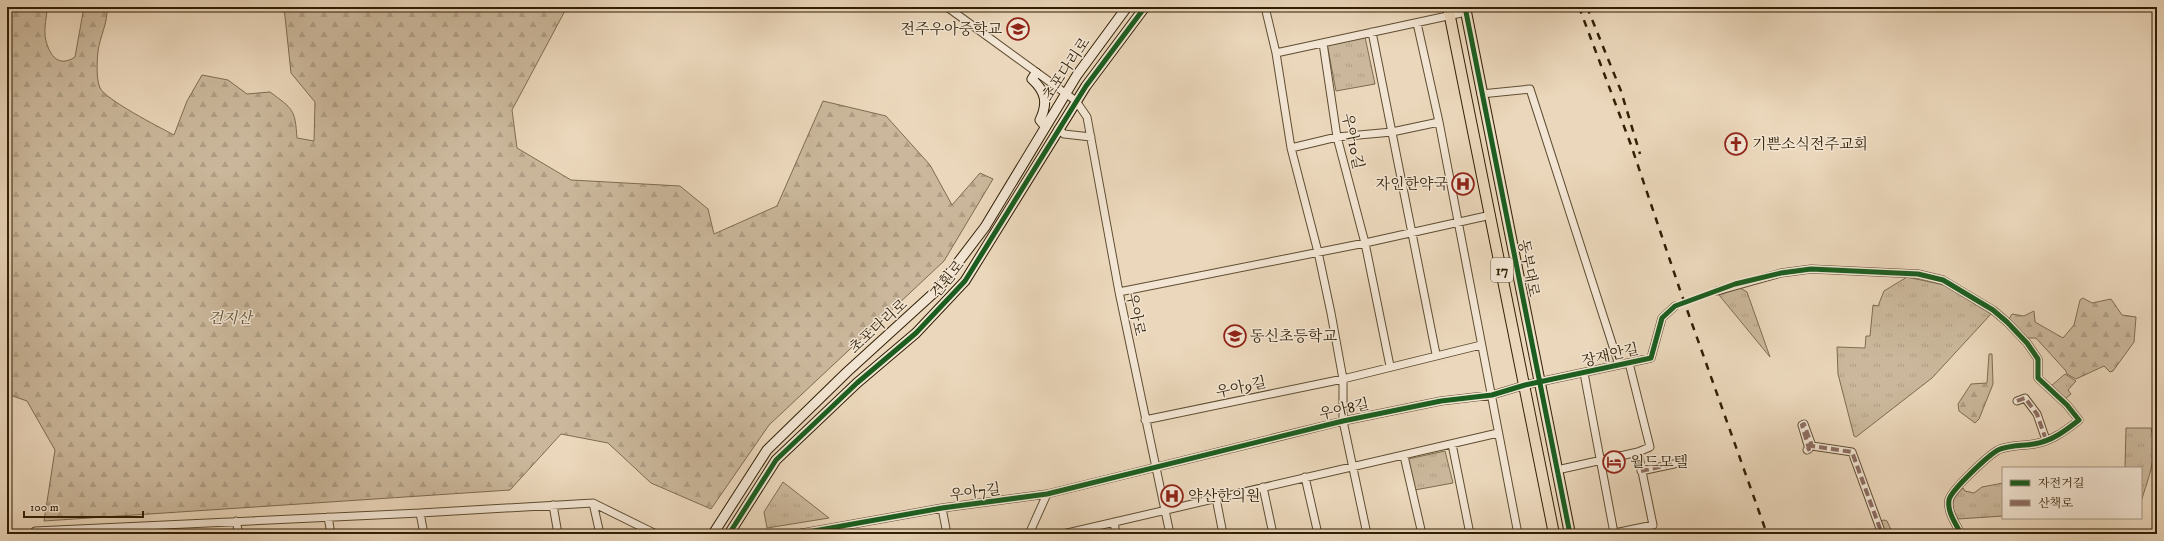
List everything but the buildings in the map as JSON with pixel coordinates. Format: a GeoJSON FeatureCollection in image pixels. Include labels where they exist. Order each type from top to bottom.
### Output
{"type":"FeatureCollection","features":[{"type":"Feature","properties":{"kind":"main road","name":"동부대로"},"geometry":{"type":"LineString","coordinates":[[1465,9],[1570,534]]}},
{"type":"Feature","properties":{"kind":"main road","name":"동부대로"},"geometry":{"type":"LineString","coordinates":[[1449,11],[1554,534]]}},
{"type":"Feature","properties":{"kind":"street"},"geometry":{"type":"LineString","coordinates":[[947,7],[1076,101]]}},
{"type":"Feature","properties":{"kind":"street","name":"초포다리로"},"geometry":{"type":"LineString","coordinates":[[713,534],[767,450],[937,290],[985,228],[1065,93],[1127,7]]}},
{"type":"Feature","properties":{"kind":"street","name":"견훤로"},"geometry":{"type":"LineString","coordinates":[[729,534],[776,460],[857,384],[916,333],[965,280],[1076,101],[1145,7]]}},
{"type":"Feature","properties":{"kind":"street"},"geometry":{"type":"LineString","coordinates":[[1265,7],[1276,53],[1292,148],[1318,252],[1343,379],[1343,421],[1366,531]]}},
{"type":"Feature","properties":{"kind":"street"},"geometry":{"type":"LineString","coordinates":[[1276,53],[1417,23],[1449,11],[1465,9]]}},
{"type":"Feature","properties":{"kind":"street"},"geometry":{"type":"LineString","coordinates":[[1417,23],[1459,223],[1481,345],[1492,395],[1509,494],[1518,534]]}},
{"type":"Feature","properties":{"kind":"street"},"geometry":{"type":"LineString","coordinates":[[1372,32],[1422,290],[1436,354]]}},
{"type":"Feature","properties":{"kind":"street","name":"우아10길"},"geometry":{"type":"LineString","coordinates":[[1323,43],[1337,137],[1365,243],[1390,366]]}},
{"type":"Feature","properties":{"kind":"street"},"geometry":{"type":"LineString","coordinates":[[1036,73],[1032,79],[1041,88],[1045,105],[1040,120],[1045,126]]}},
{"type":"Feature","properties":{"kind":"street"},"geometry":{"type":"LineString","coordinates":[[1481,94],[1530,89],[1619,365]]}},
{"type":"Feature","properties":{"kind":"street","name":"우아로"},"geometry":{"type":"LineString","coordinates":[[1076,101],[1087,117],[1119,292],[1170,534]]}},
{"type":"Feature","properties":{"kind":"street"},"geometry":{"type":"LineString","coordinates":[[1292,148],[1337,137],[1392,132],[1439,122]]}},
{"type":"Feature","properties":{"kind":"street"},"geometry":{"type":"LineString","coordinates":[[1058,129],[1064,134],[1090,137]]}},
{"type":"Feature","properties":{"kind":"street"},"geometry":{"type":"LineString","coordinates":[[1119,292],[1365,243],[1491,215]]}},
{"type":"Feature","properties":{"kind":"street"},"geometry":{"type":"LineString","coordinates":[[1717,291],[1781,273],[1811,269],[1918,274],[1943,280],[1993,310],[2007,322],[2028,343],[2038,359],[2038,378],[2067,405],[2079,420],[2058,436],[2036,444],[2007,447],[1997,451],[1964,480],[1950,499],[1949,510],[1961,534]]}},
{"type":"Feature","properties":{"kind":"street","name":"장재안길"},"geometry":{"type":"LineString","coordinates":[[1539,382],[1584,374],[1651,358],[1662,318],[1675,306]]}},
{"type":"Feature","properties":{"kind":"street","name":"우아9길"},"geometry":{"type":"LineString","coordinates":[[1145,420],[1343,379],[1436,354],[1481,345]]}},
{"type":"Feature","properties":{"kind":"street"},"geometry":{"type":"LineString","coordinates":[[1557,470],[1638,452],[1650,447],[1629,363]]}},
{"type":"Feature","properties":{"kind":"street"},"geometry":{"type":"LineString","coordinates":[[1584,374],[1601,460],[1612,533],[1653,525],[1638,452]]}},
{"type":"Feature","properties":{"kind":"street","name":"우아8길"},"geometry":{"type":"LineString","coordinates":[[1155,466],[1343,421],[1441,400],[1492,395],[1539,382]]}},
{"type":"Feature","properties":{"kind":"street"},"geometry":{"type":"LineString","coordinates":[[2017,401],[2025,398],[2037,414],[2046,440]]}},
{"type":"Feature","properties":{"kind":"street"},"geometry":{"type":"LineString","coordinates":[[1807,450],[1809,449],[1802,425],[1804,424],[1812,446],[1852,452],[1882,534]]}},
{"type":"Feature","properties":{"kind":"street"},"geometry":{"type":"LineString","coordinates":[[1066,534],[1165,509],[1352,466],[1404,456],[1498,433]]}},
{"type":"Feature","properties":{"kind":"street"},"geometry":{"type":"LineString","coordinates":[[1452,444],[1470,534]]}},
{"type":"Feature","properties":{"kind":"street"},"geometry":{"type":"LineString","coordinates":[[1404,456],[1422,534]]}},
{"type":"Feature","properties":{"kind":"street"},"geometry":{"type":"LineString","coordinates":[[1641,471],[1674,464]]}},
{"type":"Feature","properties":{"kind":"street","name":"우아7길"},"geometry":{"type":"LineString","coordinates":[[797,534],[942,508],[1047,494],[1155,466]]}},
{"type":"Feature","properties":{"kind":"street"},"geometry":{"type":"LineString","coordinates":[[1305,477],[1318,534]]}},
{"type":"Feature","properties":{"kind":"street"},"geometry":{"type":"LineString","coordinates":[[1263,487],[1273,534]]}},
{"type":"Feature","properties":{"kind":"street"},"geometry":{"type":"LineString","coordinates":[[1029,534],[1047,494]]}},
{"type":"Feature","properties":{"kind":"street"},"geometry":{"type":"LineString","coordinates":[[1216,498],[1223,534]]}},
{"type":"Feature","properties":{"kind":"street"},"geometry":{"type":"LineString","coordinates":[[593,503],[600,534]]}},
{"type":"Feature","properties":{"kind":"street"},"geometry":{"type":"LineString","coordinates":[[35,532],[593,503],[642,530],[656,534]]}},
{"type":"Feature","properties":{"kind":"street"},"geometry":{"type":"LineString","coordinates":[[553,505],[558,534]]}},
{"type":"Feature","properties":{"kind":"street","name":"우아7길"},"geometry":{"type":"LineString","coordinates":[[942,508],[946,534]]}},
{"type":"Feature","properties":{"kind":"street"},"geometry":{"type":"LineString","coordinates":[[420,513],[424,534]]}},
{"type":"Feature","properties":{"kind":"street"},"geometry":{"type":"LineString","coordinates":[[328,517],[331,534]]}},
{"type":"Feature","properties":{"kind":"street"},"geometry":{"type":"LineString","coordinates":[[236,521],[239,534]]}},
{"type":"Feature","properties":{"kind":"street"},"geometry":{"type":"LineString","coordinates":[[1114,522],[1116,534]]}},
{"type":"Feature","properties":{"kind":"green space","name":"건지산"},"geometry":{"type":"Polygon","coordinates":[[[7,7],[47,7],[45,33],[46,42],[54,57],[63,61],[75,57],[84,7],[107,7],[106,19],[99,45],[97,65],[97,75],[100,88],[104,93],[122,106],[174,135],[187,101],[202,75],[228,80],[247,94],[270,92],[284,102],[294,115],[297,138],[314,141],[315,102],[291,73],[284,7],[567,7],[512,110],[517,148],[571,180],[680,186],[708,209],[714,234],[777,206],[823,101],[886,116],[930,165],[952,205],[980,173],[993,179],[944,261],[769,425],[711,509],[651,483],[608,443],[561,434],[510,490],[44,521],[55,450],[27,401],[7,394],[7,7]]]}},
{"type":"Feature","properties":{"kind":"green space"},"geometry":{"type":"Polygon","coordinates":[[[1365,37],[1375,84],[1336,91],[1327,44],[1365,37]]]}},
{"type":"Feature","properties":{"kind":"green space"},"geometry":{"type":"Polygon","coordinates":[[[1907,277],[1944,285],[1991,314],[1932,378],[1856,437],[1854,436],[1838,374],[1837,347],[1865,348],[1866,336],[1870,336],[1873,305],[1878,306],[1884,291],[1907,277]]]}},
{"type":"Feature","properties":{"kind":"green space"},"geometry":{"type":"Polygon","coordinates":[[[1740,288],[1747,292],[1770,357],[1719,295],[1740,288]]]}},
{"type":"Feature","properties":{"kind":"green space"},"geometry":{"type":"Polygon","coordinates":[[[2083,298],[2092,303],[2111,299],[2122,315],[2136,317],[2134,342],[2113,371],[2110,372],[2104,366],[2076,379],[2067,374],[2036,338],[2027,338],[2009,319],[2012,314],[2024,316],[2034,311],[2035,322],[2063,338],[2074,325],[2080,300],[2083,298]]]}},
{"type":"Feature","properties":{"kind":"green space"},"geometry":{"type":"Polygon","coordinates":[[[1989,354],[1992,354],[1993,384],[1979,419],[1975,423],[1959,411],[1958,404],[1971,384],[1987,383],[1989,354]]]}},
{"type":"Feature","properties":{"kind":"green space"},"geometry":{"type":"Polygon","coordinates":[[[2065,374],[2076,381],[2068,390],[2071,394],[2065,399],[2051,386],[2065,374]]]}},
{"type":"Feature","properties":{"kind":"green space"},"geometry":{"type":"Polygon","coordinates":[[[2126,428],[2151,428],[2154,448],[2152,466],[2142,499],[2142,467],[2125,467],[2126,428]]]}},
{"type":"Feature","properties":{"kind":"green space"},"geometry":{"type":"Polygon","coordinates":[[[1445,451],[1453,483],[1415,490],[1408,459],[1445,451]]]}},
{"type":"Feature","properties":{"kind":"green space"},"geometry":{"type":"Polygon","coordinates":[[[783,482],[829,518],[767,528],[764,512],[783,482]]]}},
{"type":"Feature","properties":{"kind":"green space"},"geometry":{"type":"Polygon","coordinates":[[[2002,483],[2002,516],[1958,519],[1953,506],[1956,496],[1963,488],[1965,491],[1974,493],[1982,487],[2002,483]]]}},
{"type":"Feature","properties":{"kind":"green space"},"geometry":{"type":"Polygon","coordinates":[[[1880,521],[1887,521],[1893,534],[1885,534],[1880,521]]]}},
{"type":"Feature","properties":{"kind":"tunnel"},"geometry":{"type":"LineString","coordinates":[[1675,306],[1717,291]]}},
{"type":"Feature","properties":{"kind":"railway"},"geometry":{"type":"LineString","coordinates":[[1579,7],[1631,145],[1680,290],[1767,534]]}},
{"type":"Feature","properties":{"kind":"railway"},"geometry":{"type":"LineString","coordinates":[[1587,7],[1621,91],[1640,154]]}},
{"type":"Feature","properties":{"kind":"marked path"},"geometry":{"type":"LineString","coordinates":[[2017,401],[2025,398],[2037,414],[2046,440]]}},
{"type":"Feature","properties":{"kind":"marked path"},"geometry":{"type":"LineString","coordinates":[[1807,450],[1809,449],[1802,425],[1804,424],[1812,446],[1852,452],[1882,534]]}},
{"type":"Feature","properties":{"kind":"marked path"},"geometry":{"type":"LineString","coordinates":[[1641,471],[1674,464]]}},
{"type":"Feature","properties":{"kind":"cycle path"},"geometry":{"type":"LineString","coordinates":[[729,534],[776,460],[857,383],[916,333],[965,281],[1086,86],[1145,7]]}},
{"type":"Feature","properties":{"kind":"cycle path"},"geometry":{"type":"LineString","coordinates":[[1465,7],[1570,534]]}},
{"type":"Feature","properties":{"kind":"cycle path"},"geometry":{"type":"LineString","coordinates":[[797,534],[942,508],[1047,494],[1343,421],[1441,401],[1492,395],[1525,385],[1651,358],[1662,318],[1675,306],[1735,284],[1781,273],[1811,269],[1918,274],[1943,280],[1993,310],[2007,322],[2027,343],[2038,359],[2038,378],[2067,405],[2079,420],[2063,432],[2047,441],[2007,447],[1998,450],[1971,473],[1951,495],[1949,500],[1949,509],[1961,534]]}},
{"type":"Feature","properties":{"kind":"place","name":"전주우아중학교"},"geometry":{"type":"Point","coordinates":[1018,29]}},
{"type":"Feature","properties":{"kind":"place","name":"기쁜소식전주교회"},"geometry":{"type":"Point","coordinates":[1736,144]}},
{"type":"Feature","properties":{"kind":"place","name":"자인한약국"},"geometry":{"type":"Point","coordinates":[1463,184]}},
{"type":"Feature","properties":{"kind":"place","name":"동신초등학교"},"geometry":{"type":"Point","coordinates":[1235,336]}},
{"type":"Feature","properties":{"kind":"place","name":"월드모텔"},"geometry":{"type":"Point","coordinates":[1614,462]}},
{"type":"Feature","properties":{"kind":"place","name":"약산한의원"},"geometry":{"type":"Point","coordinates":[1172,496]}}]}
